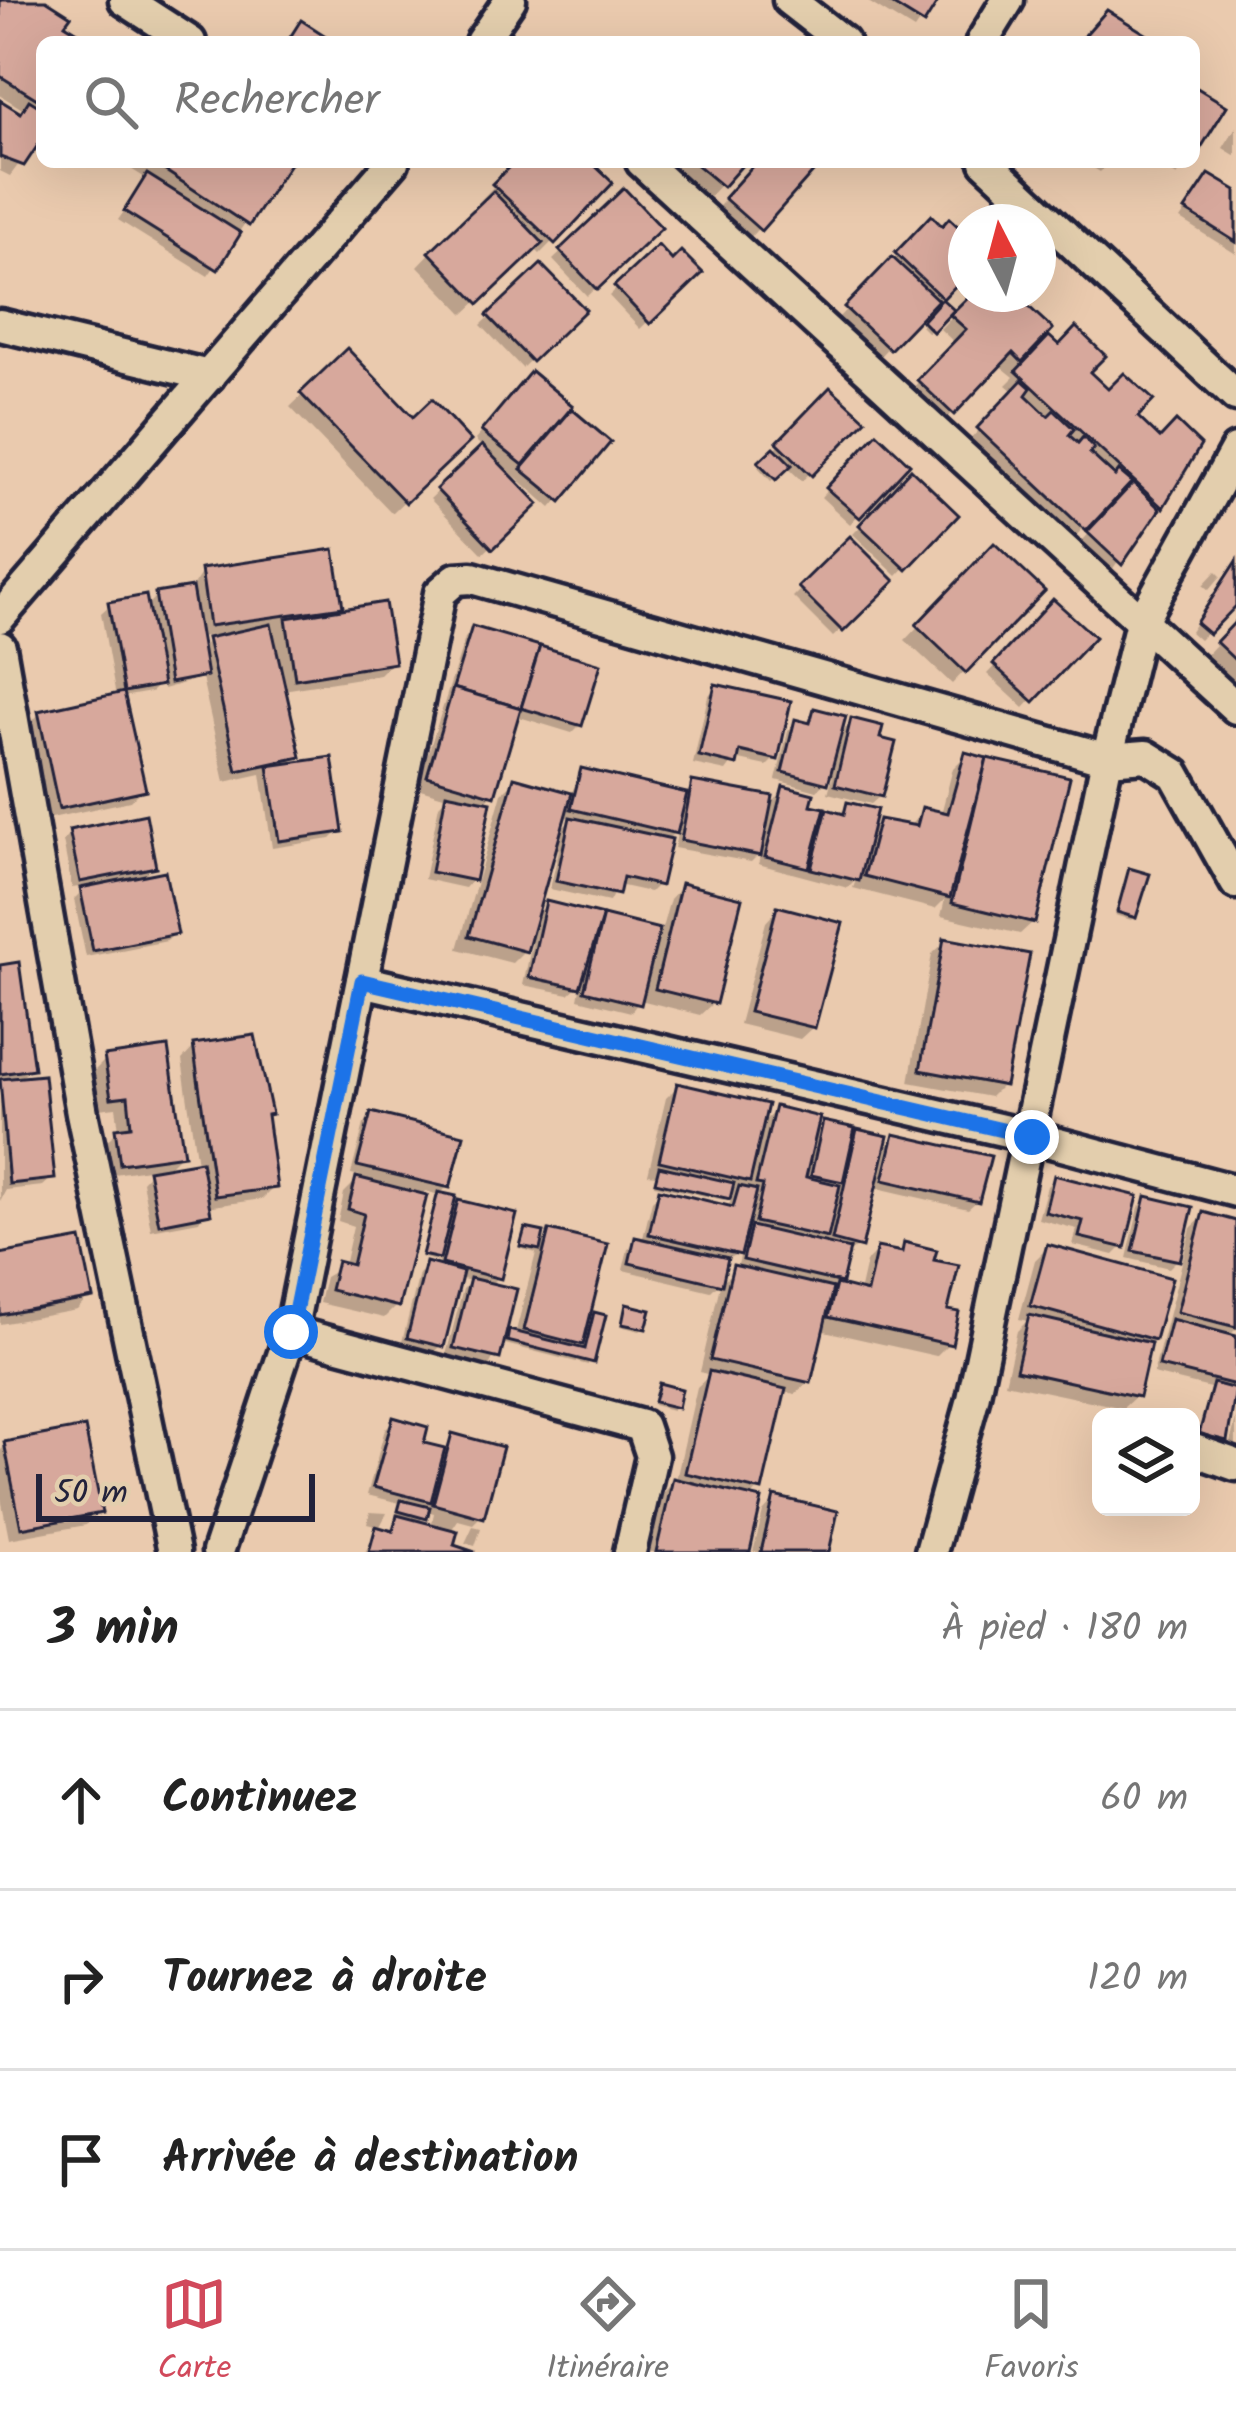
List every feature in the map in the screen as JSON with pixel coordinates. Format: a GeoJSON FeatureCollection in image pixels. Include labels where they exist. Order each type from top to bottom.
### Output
{"type":"FeatureCollection","features":[{"type":"Feature","properties":{"kind":"street"},"geometry":{"type":"LineString","coordinates":[[125,0],[181,36]]}},
{"type":"Feature","properties":{"kind":"street"},"geometry":{"type":"LineString","coordinates":[[789,0],[835,36]]}},
{"type":"Feature","properties":{"kind":"street"},"geometry":{"type":"LineString","coordinates":[[986,36],[1008,0]]}},
{"type":"Feature","properties":{"kind":"street"},"geometry":{"type":"LineString","coordinates":[[0,617],[382,168]]}},
{"type":"Feature","properties":{"kind":"street"},"geometry":{"type":"LineString","coordinates":[[649,168],[1236,708]]}},
{"type":"Feature","properties":{"kind":"street"},"geometry":{"type":"LineString","coordinates":[[992,168],[1236,396]]}},
{"type":"Feature","properties":{"kind":"street"},"geometry":{"type":"LineString","coordinates":[[0,325],[209,376]]}},
{"type":"Feature","properties":{"kind":"street"},"geometry":{"type":"LineString","coordinates":[[931,1552],[973,1399],[1032,1137],[1107,759],[1141,622],[1236,450]]}},
{"type":"Feature","properties":{"kind":"street"},"geometry":{"type":"LineString","coordinates":[[218,1552],[291,1332],[440,593],[455,579],[472,578],[1107,759],[1146,756],[1175,774],[1236,883]]}},
{"type":"Feature","properties":{"kind":"street"},"geometry":{"type":"LineString","coordinates":[[0,647],[82,1113],[174,1552]]}},
{"type":"Feature","properties":{"kind":"street"},"geometry":{"type":"LineString","coordinates":[[362,981],[1032,1137],[1236,1192]]}},
{"type":"Feature","properties":{"kind":"street"},"geometry":{"type":"LineString","coordinates":[[291,1332],[642,1426],[652,1456],[630,1552]]}},
{"type":"Feature","properties":{"kind":"street"},"geometry":{"type":"LineString","coordinates":[[1200,1452],[1236,1465]]}},
{"type":"Feature","properties":{"kind":"building"},"geometry":{"type":"Polygon","coordinates":[[[0,0],[46,0],[71,16],[65,24],[84,36],[36,36],[36,98],[0,76],[0,0]]]}},
{"type":"Feature","properties":{"kind":"building"},"geometry":{"type":"Polygon","coordinates":[[[885,0],[939,0],[924,24],[885,0]]]}},
{"type":"Feature","properties":{"kind":"building"},"geometry":{"type":"Polygon","coordinates":[[[1107,10],[1149,36],[1084,36],[1107,10]]]}},
{"type":"Feature","properties":{"kind":"building"},"geometry":{"type":"Polygon","coordinates":[[[301,20],[326,36],[291,36],[301,20]]]}},
{"type":"Feature","properties":{"kind":"building"},"geometry":{"type":"Polygon","coordinates":[[[1200,90],[1227,106],[1200,149],[1200,90]]]}},
{"type":"Feature","properties":{"kind":"building"},"geometry":{"type":"Polygon","coordinates":[[[0,100],[21,113],[29,100],[36,104],[36,148],[24,166],[0,157],[0,100]]]}},
{"type":"Feature","properties":{"kind":"building"},"geometry":{"type":"Polygon","coordinates":[[[161,168],[287,168],[249,226],[161,168]]]}},
{"type":"Feature","properties":{"kind":"building"},"geometry":{"type":"Polygon","coordinates":[[[508,168],[597,168],[613,183],[555,244],[492,184],[508,168]]]}},
{"type":"Feature","properties":{"kind":"building"},"geometry":{"type":"Polygon","coordinates":[[[700,168],[740,168],[723,187],[700,168]]]}},
{"type":"Feature","properties":{"kind":"building"},"geometry":{"type":"Polygon","coordinates":[[[751,168],[817,168],[761,231],[724,198],[751,168]]]}},
{"type":"Feature","properties":{"kind":"building"},"geometry":{"type":"Polygon","coordinates":[[[147,174],[241,233],[218,270],[124,211],[147,174]]]}},
{"type":"Feature","properties":{"kind":"building"},"geometry":{"type":"Polygon","coordinates":[[[1209,174],[1236,190],[1236,242],[1185,210],[1209,174]]]}},
{"type":"Feature","properties":{"kind":"building"},"geometry":{"type":"Polygon","coordinates":[[[624,188],[662,228],[597,290],[559,250],[624,188]]]}},
{"type":"Feature","properties":{"kind":"building"},"geometry":{"type":"Polygon","coordinates":[[[493,191],[543,243],[479,304],[429,252],[493,191]]]}},
{"type":"Feature","properties":{"kind":"building"},"geometry":{"type":"Polygon","coordinates":[[[931,215],[942,226],[948,219],[948,294],[943,299],[895,253],[931,215]]]}},
{"type":"Feature","properties":{"kind":"building"},"geometry":{"type":"Polygon","coordinates":[[[658,245],[672,260],[681,251],[703,273],[650,324],[614,286],[658,245]]]}},
{"type":"Feature","properties":{"kind":"building"},"geometry":{"type":"Polygon","coordinates":[[[892,257],[938,300],[890,350],[844,307],[892,257]]]}},
{"type":"Feature","properties":{"kind":"building"},"geometry":{"type":"Polygon","coordinates":[[[541,264],[586,310],[532,362],[487,315],[541,264]]]}},
{"type":"Feature","properties":{"kind":"building"},"geometry":{"type":"Polygon","coordinates":[[[942,299],[952,312],[933,332],[922,321],[942,299]]]}},
{"type":"Feature","properties":{"kind":"building"},"geometry":{"type":"Polygon","coordinates":[[[1035,312],[1053,329],[1022,362],[1013,353],[954,415],[917,380],[966,329],[950,315],[1035,312]]]}},
{"type":"Feature","properties":{"kind":"building"},"geometry":{"type":"Polygon","coordinates":[[[1076,327],[1106,356],[1090,372],[1108,389],[1124,373],[1154,400],[1138,417],[1160,438],[1176,421],[1201,445],[1163,508],[1016,371],[1049,336],[1059,345],[1076,327]]]}},
{"type":"Feature","properties":{"kind":"building"},"geometry":{"type":"Polygon","coordinates":[[[347,348],[413,417],[432,399],[471,441],[406,503],[300,393],[347,348]]]}},
{"type":"Feature","properties":{"kind":"building"},"geometry":{"type":"Polygon","coordinates":[[[531,371],[573,406],[523,465],[481,431],[531,371]]]}},
{"type":"Feature","properties":{"kind":"building"},"geometry":{"type":"Polygon","coordinates":[[[1022,380],[1031,388],[1026,395],[1048,416],[1054,410],[1074,429],[1069,435],[1078,443],[1083,437],[1094,448],[1090,453],[1115,476],[1119,471],[1132,482],[1086,531],[977,428],[1022,380]]]}},
{"type":"Feature","properties":{"kind":"building"},"geometry":{"type":"Polygon","coordinates":[[[830,387],[866,420],[812,476],[777,442],[830,387]]]}},
{"type":"Feature","properties":{"kind":"building"},"geometry":{"type":"Polygon","coordinates":[[[572,409],[611,442],[561,502],[521,469],[572,409]]]}},
{"type":"Feature","properties":{"kind":"building"},"geometry":{"type":"Polygon","coordinates":[[[877,433],[910,464],[860,518],[826,488],[877,433]]]}},
{"type":"Feature","properties":{"kind":"building"},"geometry":{"type":"Polygon","coordinates":[[[482,445],[539,504],[493,549],[436,489],[482,445]]]}},
{"type":"Feature","properties":{"kind":"building"},"geometry":{"type":"Polygon","coordinates":[[[774,447],[792,465],[776,480],[758,462],[774,447]]]}},
{"type":"Feature","properties":{"kind":"building"},"geometry":{"type":"Polygon","coordinates":[[[911,469],[959,515],[907,570],[859,525],[911,469]]]}},
{"type":"Feature","properties":{"kind":"building"},"geometry":{"type":"Polygon","coordinates":[[[1133,483],[1160,509],[1122,565],[1087,532],[1133,483]]]}},
{"type":"Feature","properties":{"kind":"building"},"geometry":{"type":"Polygon","coordinates":[[[850,536],[895,581],[843,632],[798,587],[850,536]]]}},
{"type":"Feature","properties":{"kind":"building"},"geometry":{"type":"Polygon","coordinates":[[[994,543],[1045,591],[966,673],[916,625],[994,543]]]}},
{"type":"Feature","properties":{"kind":"building"},"geometry":{"type":"Polygon","coordinates":[[[334,549],[343,607],[209,626],[201,569],[334,549]]]}},
{"type":"Feature","properties":{"kind":"building"},"geometry":{"type":"Polygon","coordinates":[[[1236,561],[1236,606],[1209,634],[1196,623],[1236,561]]]}},
{"type":"Feature","properties":{"kind":"building"},"geometry":{"type":"Polygon","coordinates":[[[192,587],[207,676],[170,683],[155,593],[192,587]]]}},
{"type":"Feature","properties":{"kind":"building"},"geometry":{"type":"Polygon","coordinates":[[[146,595],[163,685],[124,692],[108,602],[146,595]]]}},
{"type":"Feature","properties":{"kind":"building"},"geometry":{"type":"Polygon","coordinates":[[[1053,599],[1095,637],[1034,702],[993,664],[1053,599]]]}},
{"type":"Feature","properties":{"kind":"building"},"geometry":{"type":"Polygon","coordinates":[[[385,602],[395,663],[295,679],[286,618],[385,602]]]}},
{"type":"Feature","properties":{"kind":"building"},"geometry":{"type":"Polygon","coordinates":[[[1236,621],[1236,661],[1216,642],[1236,621]]]}},
{"type":"Feature","properties":{"kind":"building"},"geometry":{"type":"Polygon","coordinates":[[[271,624],[301,757],[237,771],[207,638],[271,624]]]}},
{"type":"Feature","properties":{"kind":"building"},"geometry":{"type":"Polygon","coordinates":[[[472,626],[540,646],[521,708],[453,688],[472,626]]]}},
{"type":"Feature","properties":{"kind":"building"},"geometry":{"type":"Polygon","coordinates":[[[540,646],[601,664],[582,726],[521,708],[540,646]]]}},
{"type":"Feature","properties":{"kind":"building"},"geometry":{"type":"Polygon","coordinates":[[[715,684],[791,701],[778,760],[740,751],[737,765],[699,756],[715,684]]]}},
{"type":"Feature","properties":{"kind":"building"},"geometry":{"type":"Polygon","coordinates":[[[453,688],[521,708],[495,796],[427,776],[453,688]]]}},
{"type":"Feature","properties":{"kind":"building"},"geometry":{"type":"Polygon","coordinates":[[[124,692],[146,790],[59,809],[38,711],[124,692]]]}},
{"type":"Feature","properties":{"kind":"building"},"geometry":{"type":"Polygon","coordinates":[[[814,708],[846,716],[828,784],[782,772],[795,719],[810,723],[814,708]]]}},
{"type":"Feature","properties":{"kind":"building"},"geometry":{"type":"Polygon","coordinates":[[[851,718],[883,726],[880,738],[896,742],[882,797],[835,785],[851,718]]]}},
{"type":"Feature","properties":{"kind":"building"},"geometry":{"type":"Polygon","coordinates":[[[965,752],[987,758],[950,898],[864,876],[879,819],[917,826],[922,807],[948,813],[965,752]]]}},
{"type":"Feature","properties":{"kind":"building"},"geometry":{"type":"Polygon","coordinates":[[[332,757],[343,832],[279,841],[268,766],[332,757]]]}},
{"type":"Feature","properties":{"kind":"building"},"geometry":{"type":"Polygon","coordinates":[[[987,758],[1070,777],[1035,923],[952,903],[987,758]]]}},
{"type":"Feature","properties":{"kind":"building"},"geometry":{"type":"Polygon","coordinates":[[[581,768],[687,793],[677,834],[571,809],[581,768]]]}},
{"type":"Feature","properties":{"kind":"building"},"geometry":{"type":"Polygon","coordinates":[[[514,777],[572,793],[527,952],[469,936],[514,777]]]}},
{"type":"Feature","properties":{"kind":"building"},"geometry":{"type":"Polygon","coordinates":[[[692,781],[773,796],[761,856],[681,840],[692,781]]]}},
{"type":"Feature","properties":{"kind":"building"},"geometry":{"type":"Polygon","coordinates":[[[783,786],[814,794],[811,805],[825,808],[809,868],[765,857],[783,786]]]}},
{"type":"Feature","properties":{"kind":"building"},"geometry":{"type":"Polygon","coordinates":[[[446,793],[491,802],[475,881],[431,872],[446,793]]]}},
{"type":"Feature","properties":{"kind":"building"},"geometry":{"type":"Polygon","coordinates":[[[847,802],[877,809],[859,881],[811,869],[827,809],[844,814],[847,802]]]}},
{"type":"Feature","properties":{"kind":"building"},"geometry":{"type":"Polygon","coordinates":[[[146,814],[156,867],[80,882],[69,830],[146,814]]]}},
{"type":"Feature","properties":{"kind":"building"},"geometry":{"type":"Polygon","coordinates":[[[570,817],[672,839],[661,886],[623,877],[619,895],[556,881],[570,817]]]}},
{"type":"Feature","properties":{"kind":"building"},"geometry":{"type":"Polygon","coordinates":[[[1129,868],[1150,874],[1136,918],[1117,912],[1129,868]]]}},
{"type":"Feature","properties":{"kind":"building"},"geometry":{"type":"Polygon","coordinates":[[[165,871],[178,934],[93,951],[80,888],[165,871]]]}},
{"type":"Feature","properties":{"kind":"building"},"geometry":{"type":"Polygon","coordinates":[[[681,883],[742,898],[716,1004],[655,989],[681,883]]]}},
{"type":"Feature","properties":{"kind":"building"},"geometry":{"type":"Polygon","coordinates":[[[546,901],[603,915],[580,988],[529,977],[546,901]]]}},
{"type":"Feature","properties":{"kind":"building"},"geometry":{"type":"Polygon","coordinates":[[[777,906],[843,923],[815,1028],[749,1012],[777,906]]]}},
{"type":"Feature","properties":{"kind":"building"},"geometry":{"type":"Polygon","coordinates":[[[603,915],[660,929],[641,1005],[584,991],[603,915]]]}},
{"type":"Feature","properties":{"kind":"building"},"geometry":{"type":"Polygon","coordinates":[[[944,938],[1030,954],[1005,1086],[920,1070],[944,938]]]}},
{"type":"Feature","properties":{"kind":"building"},"geometry":{"type":"Polygon","coordinates":[[[19,962],[34,1069],[0,1074],[0,965],[19,962]]]}},
{"type":"Feature","properties":{"kind":"building"},"geometry":{"type":"Polygon","coordinates":[[[255,1035],[272,1114],[267,1115],[277,1188],[215,1196],[193,1044],[255,1035]]]}},
{"type":"Feature","properties":{"kind":"building"},"geometry":{"type":"Polygon","coordinates":[[[168,1047],[184,1155],[120,1164],[115,1128],[131,1126],[128,1096],[111,1098],[104,1056],[168,1047]]]}},
{"type":"Feature","properties":{"kind":"building"},"geometry":{"type":"Polygon","coordinates":[[[44,1075],[55,1179],[9,1184],[0,1079],[44,1075]]]}},
{"type":"Feature","properties":{"kind":"building"},"geometry":{"type":"Polygon","coordinates":[[[677,1083],[768,1104],[750,1182],[659,1161],[677,1083]]]}},
{"type":"Feature","properties":{"kind":"building"},"geometry":{"type":"Polygon","coordinates":[[[775,1106],[820,1117],[806,1177],[840,1185],[828,1238],[755,1222],[763,1185],[756,1184],[775,1106]]]}},
{"type":"Feature","properties":{"kind":"building"},"geometry":{"type":"Polygon","coordinates":[[[371,1112],[464,1135],[450,1188],[357,1166],[371,1112]]]}},
{"type":"Feature","properties":{"kind":"building"},"geometry":{"type":"Polygon","coordinates":[[[823,1121],[855,1128],[843,1182],[811,1175],[823,1121]]]}},
{"type":"Feature","properties":{"kind":"building"},"geometry":{"type":"Polygon","coordinates":[[[857,1129],[888,1136],[862,1248],[832,1240],[857,1129]]]}},
{"type":"Feature","properties":{"kind":"building"},"geometry":{"type":"Polygon","coordinates":[[[894,1134],[991,1156],[979,1202],[883,1180],[894,1134]]]}},
{"type":"Feature","properties":{"kind":"building"},"geometry":{"type":"Polygon","coordinates":[[[201,1161],[211,1214],[159,1224],[148,1170],[201,1161]]]}},
{"type":"Feature","properties":{"kind":"building"},"geometry":{"type":"Polygon","coordinates":[[[659,1166],[734,1183],[730,1199],[655,1182],[659,1166]]]}},
{"type":"Feature","properties":{"kind":"building"},"geometry":{"type":"Polygon","coordinates":[[[1054,1175],[1138,1196],[1125,1248],[1079,1237],[1083,1221],[1045,1212],[1054,1175]]]}},
{"type":"Feature","properties":{"kind":"building"},"geometry":{"type":"Polygon","coordinates":[[[356,1177],[427,1195],[399,1307],[330,1290],[337,1261],[352,1265],[364,1214],[348,1209],[356,1177]]]}},
{"type":"Feature","properties":{"kind":"building"},"geometry":{"type":"Polygon","coordinates":[[[739,1186],[757,1190],[741,1255],[649,1234],[659,1189],[733,1207],[739,1186]]]}},
{"type":"Feature","properties":{"kind":"building"},"geometry":{"type":"Polygon","coordinates":[[[438,1192],[456,1196],[440,1259],[422,1255],[438,1192]]]}},
{"type":"Feature","properties":{"kind":"building"},"geometry":{"type":"Polygon","coordinates":[[[1146,1196],[1193,1207],[1180,1261],[1133,1251],[1146,1196]]]}},
{"type":"Feature","properties":{"kind":"building"},"geometry":{"type":"Polygon","coordinates":[[[458,1200],[517,1214],[501,1279],[442,1264],[458,1200]]]}},
{"type":"Feature","properties":{"kind":"building"},"geometry":{"type":"Polygon","coordinates":[[[1203,1212],[1236,1221],[1236,1327],[1177,1312],[1203,1212]]]}},
{"type":"Feature","properties":{"kind":"building"},"geometry":{"type":"Polygon","coordinates":[[[751,1226],[850,1249],[842,1283],[743,1260],[751,1226]]]}},
{"type":"Feature","properties":{"kind":"building"},"geometry":{"type":"Polygon","coordinates":[[[525,1228],[544,1232],[540,1250],[520,1246],[525,1228]]]}},
{"type":"Feature","properties":{"kind":"building"},"geometry":{"type":"Polygon","coordinates":[[[549,1230],[608,1244],[583,1345],[524,1330],[549,1230]]]}},
{"type":"Feature","properties":{"kind":"building"},"geometry":{"type":"Polygon","coordinates":[[[635,1237],[728,1258],[722,1285],[629,1263],[635,1237]]]}},
{"type":"Feature","properties":{"kind":"building"},"geometry":{"type":"Polygon","coordinates":[[[81,1239],[93,1298],[0,1315],[0,1254],[81,1239]]]}},
{"type":"Feature","properties":{"kind":"building"},"geometry":{"type":"Polygon","coordinates":[[[904,1242],[937,1250],[934,1260],[959,1265],[948,1310],[959,1312],[952,1345],[828,1317],[836,1284],[867,1292],[877,1247],[902,1252],[904,1242]]]}},
{"type":"Feature","properties":{"kind":"building"},"geometry":{"type":"Polygon","coordinates":[[[1047,1244],[1172,1278],[1155,1340],[1030,1306],[1047,1244]]]}},
{"type":"Feature","properties":{"kind":"building"},"geometry":{"type":"Polygon","coordinates":[[[426,1262],[463,1272],[444,1347],[407,1338],[426,1262]]]}},
{"type":"Feature","properties":{"kind":"building"},"geometry":{"type":"Polygon","coordinates":[[[733,1265],[833,1288],[811,1383],[710,1360],[733,1265]]]}},
{"type":"Feature","properties":{"kind":"building"},"geometry":{"type":"Polygon","coordinates":[[[470,1278],[517,1289],[500,1359],[453,1348],[470,1278]]]}},
{"type":"Feature","properties":{"kind":"building"},"geometry":{"type":"Polygon","coordinates":[[[626,1304],[651,1310],[646,1329],[622,1324],[626,1304]]]}},
{"type":"Feature","properties":{"kind":"building"},"geometry":{"type":"Polygon","coordinates":[[[594,1312],[606,1315],[594,1363],[507,1341],[509,1330],[585,1349],[594,1312]]]}},
{"type":"Feature","properties":{"kind":"building"},"geometry":{"type":"Polygon","coordinates":[[[1029,1315],[1151,1343],[1139,1397],[1016,1370],[1029,1315]]]}},
{"type":"Feature","properties":{"kind":"building"},"geometry":{"type":"Polygon","coordinates":[[[1171,1319],[1236,1336],[1236,1385],[1159,1366],[1171,1319]]]}},
{"type":"Feature","properties":{"kind":"building"},"geometry":{"type":"Polygon","coordinates":[[[709,1371],[786,1389],[762,1491],[685,1473],[709,1371]]]}},
{"type":"Feature","properties":{"kind":"building"},"geometry":{"type":"Polygon","coordinates":[[[659,1383],[682,1389],[678,1408],[654,1402],[659,1383]]]}},
{"type":"Feature","properties":{"kind":"building"},"geometry":{"type":"Polygon","coordinates":[[[1213,1383],[1236,1389],[1227,1441],[1200,1434],[1213,1383]]]}},
{"type":"Feature","properties":{"kind":"building"},"geometry":{"type":"Polygon","coordinates":[[[393,1417],[428,1427],[424,1443],[445,1448],[431,1502],[373,1487],[393,1417]]]}},
{"type":"Feature","properties":{"kind":"building"},"geometry":{"type":"Polygon","coordinates":[[[85,1427],[102,1513],[21,1528],[4,1442],[85,1427]]]}},
{"type":"Feature","properties":{"kind":"building"},"geometry":{"type":"Polygon","coordinates":[[[452,1433],[503,1447],[484,1518],[433,1504],[452,1433]]]}},
{"type":"Feature","properties":{"kind":"building"},"geometry":{"type":"Polygon","coordinates":[[[673,1478],[762,1499],[750,1552],[656,1552],[673,1478]]]}},
{"type":"Feature","properties":{"kind":"building"},"geometry":{"type":"Polygon","coordinates":[[[774,1496],[838,1511],[829,1552],[761,1552],[774,1496]]]}},
{"type":"Feature","properties":{"kind":"building"},"geometry":{"type":"Polygon","coordinates":[[[401,1500],[430,1507],[427,1519],[398,1511],[401,1500]]]}},
{"type":"Feature","properties":{"kind":"building"},"geometry":{"type":"Polygon","coordinates":[[[397,1515],[458,1531],[454,1545],[475,1552],[369,1552],[376,1526],[393,1531],[397,1515]]]}},
{"type":"Feature","properties":{"kind":"route"},"geometry":{"type":"LineString","coordinates":[[291,1332],[362,981],[1032,1137]]}}]}
